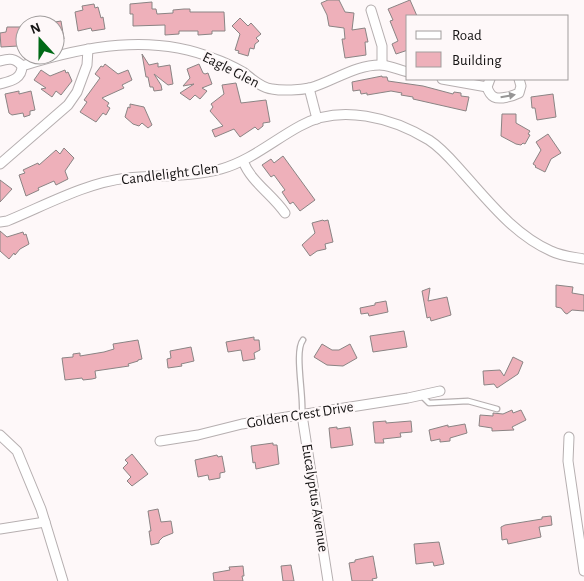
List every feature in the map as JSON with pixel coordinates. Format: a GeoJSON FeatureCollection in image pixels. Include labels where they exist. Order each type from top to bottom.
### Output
{"type":"FeatureCollection","features":[{"type":"Feature","properties":{"kind":"street"},"geometry":{"type":"LineString","coordinates":[[370,10],[382,46],[382,65]]}},
{"type":"Feature","properties":{"kind":"street","name":"Eagle Glen"},"geometry":{"type":"LineString","coordinates":[[0,61],[9,58],[15,59],[22,66],[88,49],[116,45],[161,44],[215,58],[271,89],[309,88],[360,68],[382,65],[406,71]]}},
{"type":"Feature","properties":{"kind":"street"},"geometry":{"type":"LineString","coordinates":[[0,164],[68,105],[77,92],[84,74],[87,65],[88,49]]}},
{"type":"Feature","properties":{"kind":"street"},"geometry":{"type":"LineString","coordinates":[[0,84],[19,76],[22,73],[22,66]]}},
{"type":"Feature","properties":{"kind":"street"},"geometry":{"type":"LineString","coordinates":[[454,80],[488,83],[494,97],[518,93],[521,90],[519,80]]}},
{"type":"Feature","properties":{"kind":"street"},"geometry":{"type":"LineString","coordinates":[[309,88],[317,119]]}},
{"type":"Feature","properties":{"kind":"street","name":"Candlelight Glen"},"geometry":{"type":"LineString","coordinates":[[0,222],[7,221],[88,186],[126,178],[202,173],[222,168],[243,161],[302,124],[317,119],[338,115],[368,116],[402,125],[442,150],[501,216],[526,237],[551,251],[584,259]]}},
{"type":"Feature","properties":{"kind":"street"},"geometry":{"type":"LineString","coordinates":[[243,161],[247,171],[276,200],[284,213]]}},
{"type":"Feature","properties":{"kind":"street","name":"Golden Crest Drive"},"geometry":{"type":"LineString","coordinates":[[160,441],[198,435],[242,424],[440,391]]}},
{"type":"Feature","properties":{"kind":"street","name":"Eucalyptus Avenue"},"geometry":{"type":"LineString","coordinates":[[302,415],[328,581]]}},
{"type":"Feature","properties":{"kind":"street"},"geometry":{"type":"LineString","coordinates":[[0,435],[17,451],[45,522],[64,581]]}},
{"type":"Feature","properties":{"kind":"street"},"geometry":{"type":"LineString","coordinates":[[569,437],[568,461],[584,571]]}},
{"type":"Feature","properties":{"kind":"street"},"geometry":{"type":"LineString","coordinates":[[0,530],[45,522]]}},
{"type":"Feature","properties":{"kind":"lane"},"geometry":{"type":"LineString","coordinates":[[302,415],[299,350],[303,340]]}},
{"type":"Feature","properties":{"kind":"lane"},"geometry":{"type":"LineString","coordinates":[[421,395],[429,403],[468,401],[497,408]]}},
{"type":"Feature","properties":{"kind":"building"},"geometry":{"type":"Polygon","coordinates":[[[328,0],[339,0],[345,12],[354,13],[352,30],[365,28],[368,42],[365,42],[366,55],[345,58],[342,39],[345,39],[344,28],[329,26],[327,15],[321,3],[328,0]]]}},
{"type":"Feature","properties":{"kind":"building"},"geometry":{"type":"Polygon","coordinates":[[[410,0],[417,15],[406,15],[406,51],[396,54],[392,44],[398,41],[390,21],[393,20],[388,9],[410,0]]]}},
{"type":"Feature","properties":{"kind":"building"},"geometry":{"type":"Polygon","coordinates":[[[152,2],[152,9],[156,9],[157,14],[173,13],[173,10],[184,9],[190,9],[190,12],[224,12],[225,31],[212,31],[212,34],[198,35],[198,31],[179,31],[179,34],[165,35],[165,25],[133,26],[133,14],[130,14],[130,4],[152,2]]]}},
{"type":"Feature","properties":{"kind":"building"},"geometry":{"type":"Polygon","coordinates":[[[94,4],[95,8],[98,7],[101,18],[103,17],[105,29],[92,31],[91,28],[78,31],[75,12],[83,10],[82,6],[94,4]]]}},
{"type":"Feature","properties":{"kind":"building"},"geometry":{"type":"Polygon","coordinates":[[[240,18],[248,26],[251,23],[261,34],[256,38],[259,41],[255,44],[254,49],[250,48],[248,56],[235,50],[240,34],[232,26],[240,18]]]}},
{"type":"Feature","properties":{"kind":"building"},"geometry":{"type":"Polygon","coordinates":[[[7,27],[15,27],[15,46],[1,47],[0,33],[6,32],[7,27]]]}},
{"type":"Feature","properties":{"kind":"building"},"geometry":{"type":"Polygon","coordinates":[[[142,54],[149,65],[158,63],[158,67],[170,65],[173,84],[168,85],[154,74],[162,90],[154,91],[153,87],[150,87],[148,77],[146,77],[142,54]]]}},
{"type":"Feature","properties":{"kind":"building"},"geometry":{"type":"Polygon","coordinates":[[[105,64],[118,74],[128,70],[132,80],[122,85],[124,88],[102,98],[109,103],[107,106],[110,108],[106,115],[103,113],[96,122],[80,112],[87,102],[84,100],[100,78],[95,74],[105,64]]]}},
{"type":"Feature","properties":{"kind":"building"},"geometry":{"type":"Polygon","coordinates":[[[199,64],[203,73],[208,73],[212,84],[202,88],[207,91],[200,99],[195,95],[190,100],[180,93],[194,84],[183,86],[190,78],[187,69],[199,64]]]}},
{"type":"Feature","properties":{"kind":"building"},"geometry":{"type":"Polygon","coordinates":[[[41,70],[50,76],[65,70],[72,81],[61,95],[56,91],[52,97],[41,89],[46,88],[34,80],[41,70]]]}},
{"type":"Feature","properties":{"kind":"building"},"geometry":{"type":"Polygon","coordinates":[[[382,76],[387,77],[388,81],[423,86],[453,94],[454,92],[461,93],[461,96],[469,97],[466,111],[413,99],[413,97],[401,95],[402,93],[391,91],[367,95],[367,93],[361,94],[360,90],[353,91],[352,82],[382,76]]]}},
{"type":"Feature","properties":{"kind":"building"},"geometry":{"type":"Polygon","coordinates":[[[236,83],[241,103],[266,100],[270,122],[263,123],[263,126],[258,130],[255,127],[240,137],[234,129],[215,137],[212,130],[223,126],[210,111],[213,107],[211,104],[224,94],[222,85],[236,83]]]}},
{"type":"Feature","properties":{"kind":"building"},"geometry":{"type":"Polygon","coordinates":[[[19,91],[19,94],[31,91],[35,110],[30,111],[30,115],[24,117],[23,113],[12,115],[9,113],[5,94],[19,91]]]}},
{"type":"Feature","properties":{"kind":"building"},"geometry":{"type":"Polygon","coordinates":[[[553,94],[556,117],[537,120],[535,108],[532,108],[531,97],[553,94]]]}},
{"type":"Feature","properties":{"kind":"building"},"geometry":{"type":"Polygon","coordinates":[[[130,104],[144,107],[152,125],[148,128],[142,123],[139,126],[133,124],[125,117],[130,104]]]}},
{"type":"Feature","properties":{"kind":"building"},"geometry":{"type":"Polygon","coordinates":[[[502,114],[516,114],[516,123],[530,131],[525,144],[516,144],[501,136],[502,114]]]}},
{"type":"Feature","properties":{"kind":"building"},"geometry":{"type":"Polygon","coordinates":[[[548,134],[561,153],[551,159],[545,172],[533,164],[541,150],[536,142],[548,134]]]}},
{"type":"Feature","properties":{"kind":"building"},"geometry":{"type":"Polygon","coordinates":[[[64,148],[74,158],[65,171],[68,179],[56,185],[54,181],[26,196],[19,175],[25,173],[23,170],[38,163],[39,165],[56,150],[60,154],[64,148]]]}},
{"type":"Feature","properties":{"kind":"building"},"geometry":{"type":"Polygon","coordinates":[[[283,156],[315,200],[300,211],[293,202],[290,204],[282,192],[285,190],[274,175],[271,177],[262,165],[271,159],[274,163],[283,156]]]}},
{"type":"Feature","properties":{"kind":"building"},"geometry":{"type":"Polygon","coordinates":[[[0,180],[12,189],[0,202],[0,180]]]}},
{"type":"Feature","properties":{"kind":"building"},"geometry":{"type":"Polygon","coordinates":[[[328,220],[333,242],[325,244],[326,249],[317,251],[310,256],[302,245],[315,233],[312,223],[328,220]]]}},
{"type":"Feature","properties":{"kind":"building"},"geometry":{"type":"Polygon","coordinates":[[[0,231],[7,237],[23,232],[24,235],[26,234],[29,244],[20,249],[15,255],[14,253],[9,259],[0,251],[0,231]]]}},
{"type":"Feature","properties":{"kind":"building"},"geometry":{"type":"Polygon","coordinates":[[[556,285],[573,287],[572,293],[584,295],[584,311],[572,310],[567,314],[561,308],[556,307],[556,285]]]}},
{"type":"Feature","properties":{"kind":"building"},"geometry":{"type":"Polygon","coordinates":[[[430,288],[428,301],[447,297],[451,315],[431,321],[430,317],[427,318],[422,291],[430,288]]]}},
{"type":"Feature","properties":{"kind":"building"},"geometry":{"type":"Polygon","coordinates":[[[386,301],[388,312],[369,316],[368,313],[361,314],[360,308],[386,301]]]}},
{"type":"Feature","properties":{"kind":"building"},"geometry":{"type":"Polygon","coordinates":[[[404,331],[407,347],[373,352],[370,336],[404,331]]]}},
{"type":"Feature","properties":{"kind":"building"},"geometry":{"type":"Polygon","coordinates":[[[254,337],[254,340],[259,340],[260,350],[254,353],[255,359],[243,361],[241,350],[228,352],[226,342],[254,337]]]}},
{"type":"Feature","properties":{"kind":"building"},"geometry":{"type":"Polygon","coordinates":[[[138,340],[142,359],[128,364],[129,366],[95,371],[96,378],[65,380],[62,358],[73,357],[73,354],[80,353],[80,356],[104,352],[114,349],[113,344],[138,340]]]}},
{"type":"Feature","properties":{"kind":"building"},"geometry":{"type":"Polygon","coordinates":[[[322,344],[332,350],[339,350],[350,344],[357,358],[343,366],[327,365],[314,357],[322,344]]]}},
{"type":"Feature","properties":{"kind":"building"},"geometry":{"type":"Polygon","coordinates":[[[191,347],[194,361],[181,364],[182,366],[168,368],[167,359],[171,358],[170,351],[191,347]]]}},
{"type":"Feature","properties":{"kind":"building"},"geometry":{"type":"Polygon","coordinates":[[[513,357],[523,362],[518,374],[497,388],[494,384],[484,385],[483,371],[500,370],[504,376],[513,357]]]}},
{"type":"Feature","properties":{"kind":"building"},"geometry":{"type":"Polygon","coordinates":[[[512,410],[513,413],[521,410],[526,420],[512,427],[514,430],[492,431],[492,428],[479,426],[480,415],[493,416],[493,413],[503,414],[512,410]]]}},
{"type":"Feature","properties":{"kind":"building"},"geometry":{"type":"Polygon","coordinates":[[[386,421],[386,423],[411,421],[412,432],[400,433],[401,437],[383,439],[384,443],[375,443],[373,422],[386,421]]]}},
{"type":"Feature","properties":{"kind":"building"},"geometry":{"type":"Polygon","coordinates":[[[465,424],[467,433],[450,438],[450,441],[440,442],[440,439],[431,441],[429,430],[448,425],[448,427],[465,424]]]}},
{"type":"Feature","properties":{"kind":"building"},"geometry":{"type":"Polygon","coordinates":[[[337,427],[337,429],[350,427],[353,445],[331,448],[329,428],[337,427]]]}},
{"type":"Feature","properties":{"kind":"building"},"geometry":{"type":"Polygon","coordinates":[[[273,443],[273,445],[277,445],[279,464],[256,469],[255,462],[253,463],[251,446],[273,443]]]}},
{"type":"Feature","properties":{"kind":"building"},"geometry":{"type":"Polygon","coordinates":[[[132,454],[148,474],[132,486],[127,481],[131,477],[123,468],[128,463],[125,460],[132,454]]]}},
{"type":"Feature","properties":{"kind":"building"},"geometry":{"type":"Polygon","coordinates":[[[217,455],[218,457],[222,456],[225,472],[220,473],[220,478],[209,480],[208,475],[198,477],[195,460],[217,455]]]}},
{"type":"Feature","properties":{"kind":"building"},"geometry":{"type":"Polygon","coordinates":[[[158,509],[161,522],[171,521],[173,533],[163,537],[159,543],[151,545],[148,511],[158,509]]]}},
{"type":"Feature","properties":{"kind":"building"},"geometry":{"type":"Polygon","coordinates":[[[551,516],[552,525],[539,527],[541,537],[508,544],[507,539],[502,540],[501,527],[505,525],[551,516]]]}},
{"type":"Feature","properties":{"kind":"building"},"geometry":{"type":"Polygon","coordinates":[[[439,542],[444,564],[434,566],[433,562],[416,564],[414,544],[439,542]]]}},
{"type":"Feature","properties":{"kind":"building"},"geometry":{"type":"Polygon","coordinates":[[[373,556],[377,578],[372,579],[373,581],[352,581],[349,563],[373,556]]]}},
{"type":"Feature","properties":{"kind":"building"},"geometry":{"type":"Polygon","coordinates":[[[291,565],[294,581],[283,581],[281,566],[291,565]]]}},
{"type":"Feature","properties":{"kind":"building"},"geometry":{"type":"Polygon","coordinates":[[[243,566],[243,581],[214,581],[213,573],[230,570],[229,567],[243,566]]]}}]}
